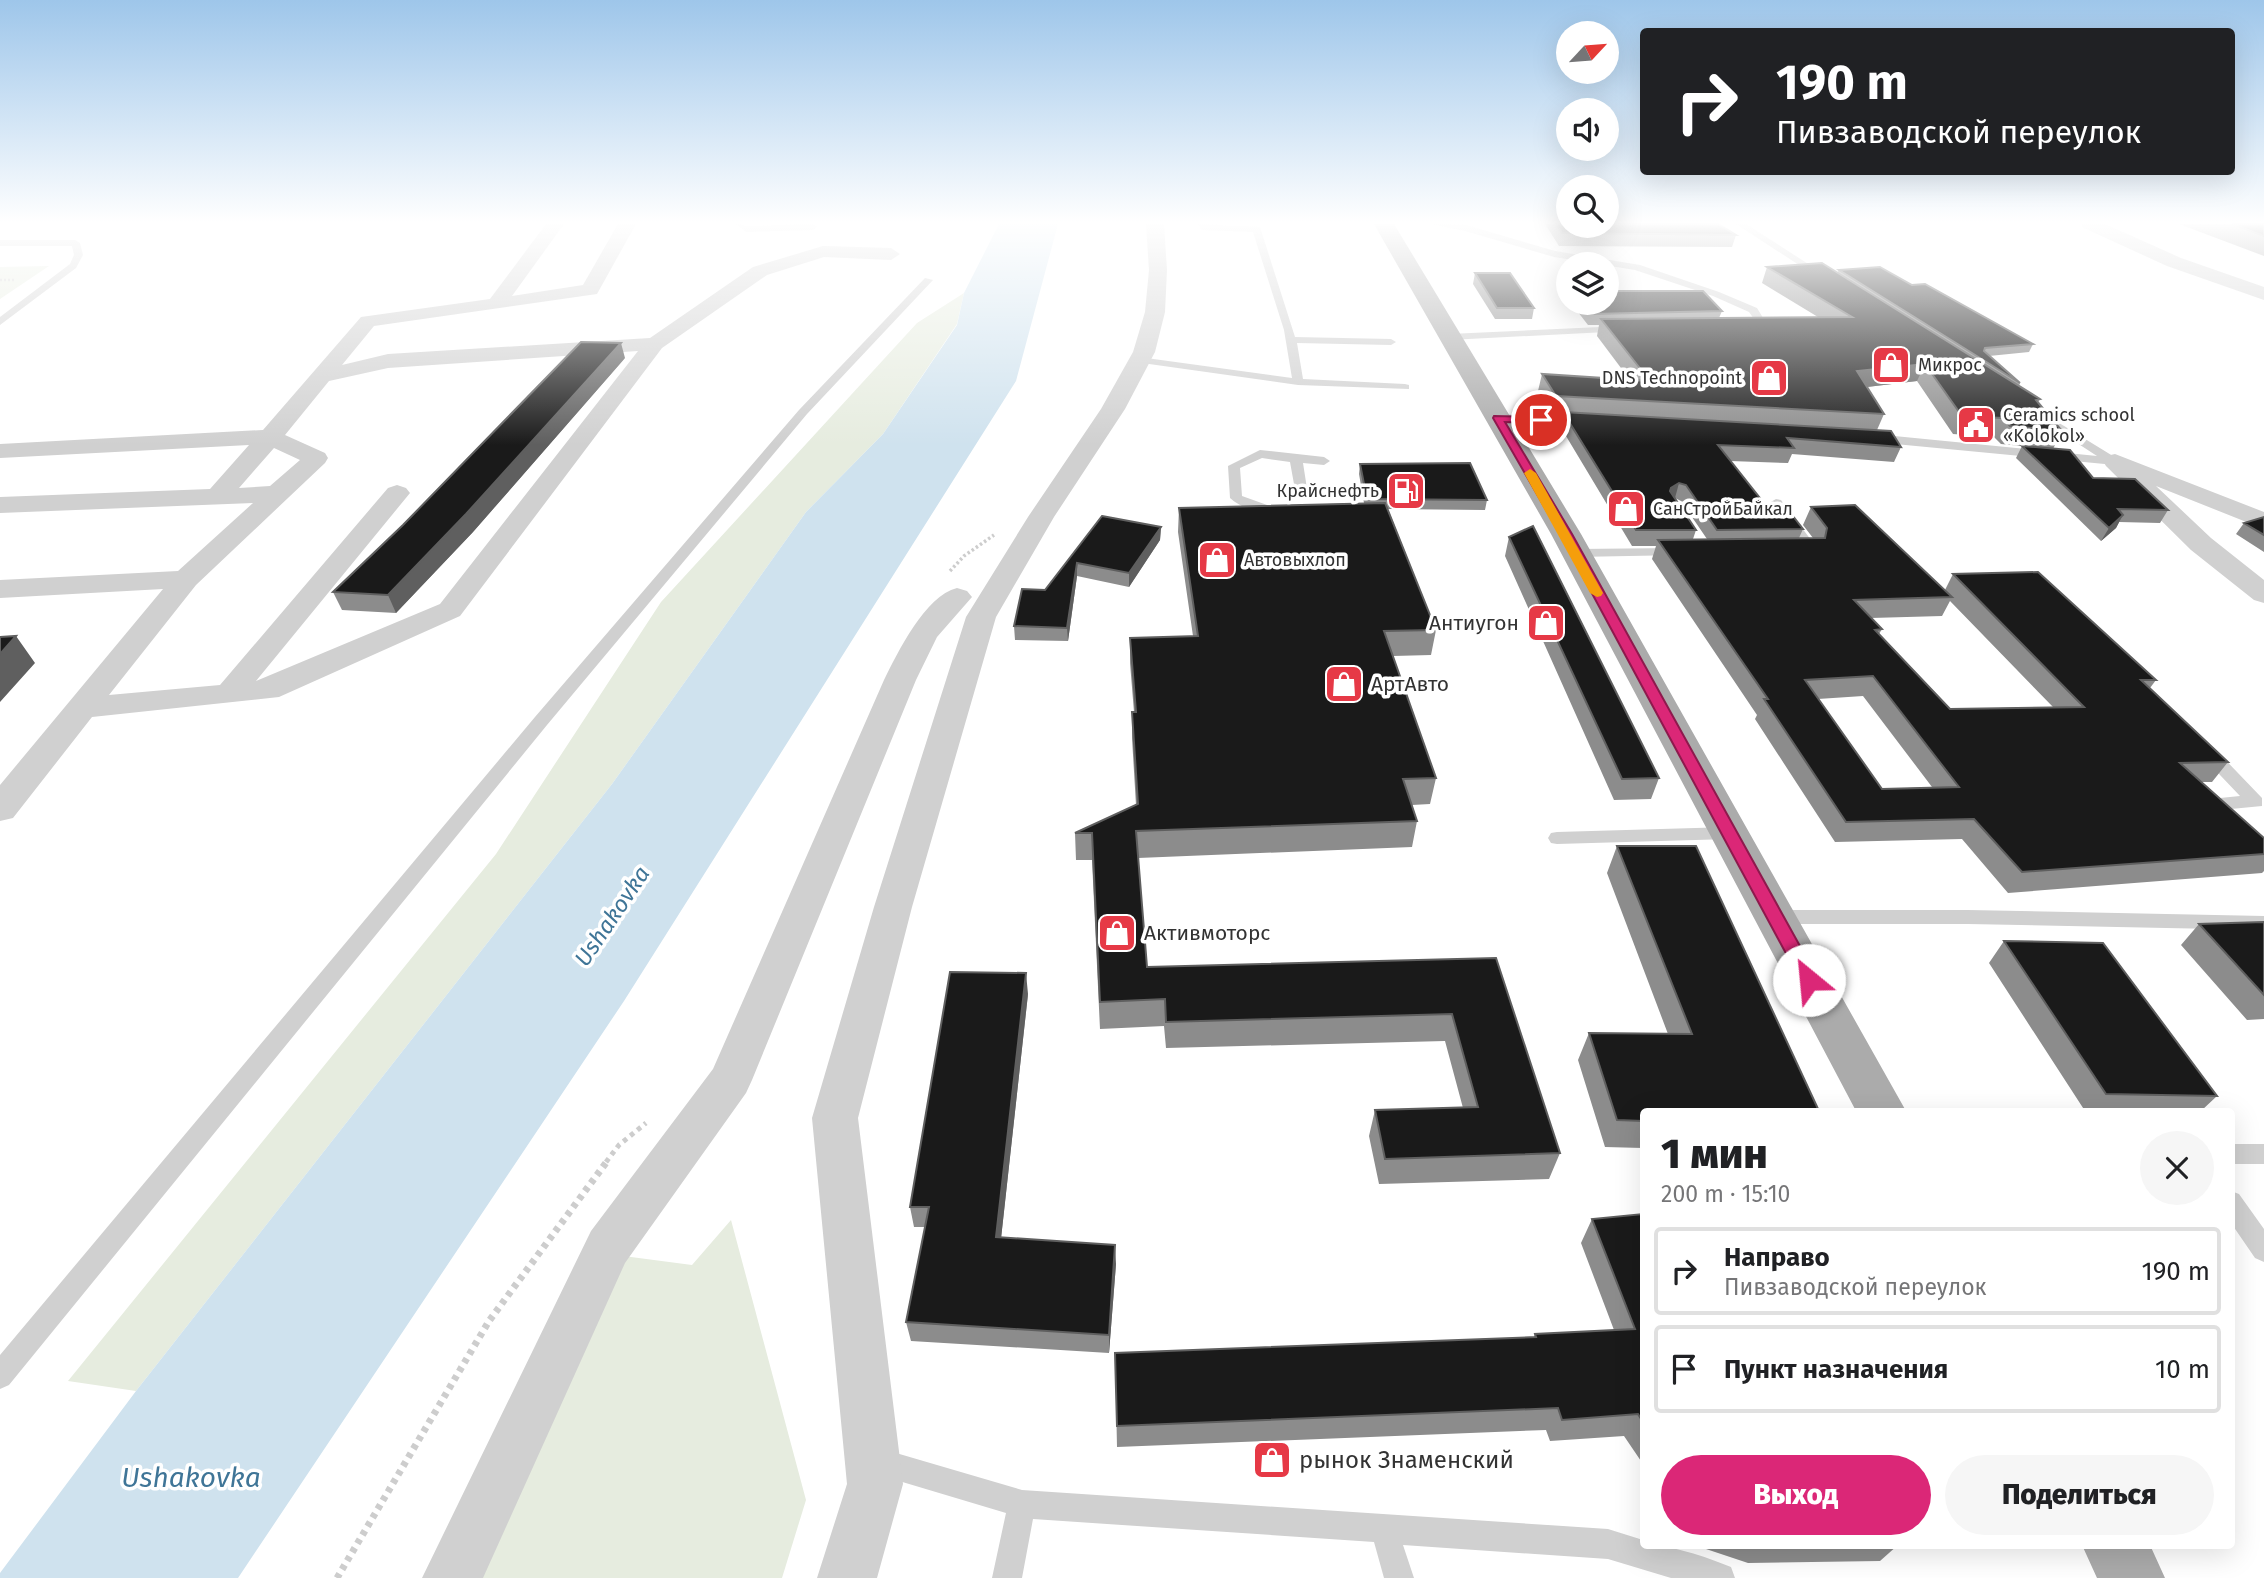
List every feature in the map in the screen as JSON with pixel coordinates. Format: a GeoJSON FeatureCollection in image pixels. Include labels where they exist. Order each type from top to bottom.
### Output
{"type":"FeatureCollection","features":[{"type":"Feature","properties":{"kind":"main road"},"geometry":{"type":"LineString","coordinates":[[1426,298],[1576,553],[1879,1108]]}},
{"type":"Feature","properties":{"kind":"main road"},"geometry":{"type":"LineString","coordinates":[[2116,1549],[2132,1578]]}},
{"type":"Feature","properties":{"kind":"street"},"geometry":{"type":"LineString","coordinates":[[496,304],[501,298]]}},
{"type":"Feature","properties":{"kind":"street"},"geometry":{"type":"LineString","coordinates":[[218,496],[368,321],[539,298]]}},
{"type":"Feature","properties":{"kind":"street"},"geometry":{"type":"LineString","coordinates":[[81,708],[268,690],[450,610],[655,344],[722,298]]}},
{"type":"Feature","properties":{"kind":"street"},"geometry":{"type":"LineString","coordinates":[[847,1578],[875,1484],[835,1118],[893,907],[981,617],[1041,517],[1113,409],[1139,360],[1155,312],[1156,298]]}},
{"type":"Feature","properties":{"kind":"street"},"geometry":{"type":"LineString","coordinates":[[319,377],[388,361],[655,344]]}},
{"type":"Feature","properties":{"kind":"street"},"geometry":{"type":"LineString","coordinates":[[0,451],[270,437],[316,458],[186,579],[0,809]]}},
{"type":"Feature","properties":{"kind":"street"},"geometry":{"type":"LineString","coordinates":[[2115,461],[2264,521]]}},
{"type":"Feature","properties":{"kind":"street"},"geometry":{"type":"LineString","coordinates":[[2115,461],[2201,544],[2264,594]]}},
{"type":"Feature","properties":{"kind":"street"},"geometry":{"type":"LineString","coordinates":[[229,694],[397,493]]}},
{"type":"Feature","properties":{"kind":"street"},"geometry":{"type":"LineString","coordinates":[[0,505],[275,494]]}},
{"type":"Feature","properties":{"kind":"street"},"geometry":{"type":"LineString","coordinates":[[0,589],[186,579]]}},
{"type":"Feature","properties":{"kind":"street"},"geometry":{"type":"LineString","coordinates":[[452,1578],[608,1247],[730,1080],[900,680],[923,634],[952,586]]}},
{"type":"Feature","properties":{"kind":"lane"},"geometry":{"type":"LineString","coordinates":[[0,322],[32,298]]}},
{"type":"Feature","properties":{"kind":"lane"},"geometry":{"type":"LineString","coordinates":[[0,1376],[550,711],[803,412],[913,298]]}},
{"type":"Feature","properties":{"kind":"lane"},"geometry":{"type":"LineString","coordinates":[[1280,298],[1298,382]]}},
{"type":"Feature","properties":{"kind":"lane"},"geometry":{"type":"LineString","coordinates":[[1722,298],[1753,310],[1760,321],[1734,327]]}},
{"type":"Feature","properties":{"kind":"lane"},"geometry":{"type":"LineString","coordinates":[[1449,337],[1631,329]]}},
{"type":"Feature","properties":{"kind":"lane"},"geometry":{"type":"LineString","coordinates":[[1291,340],[1391,342]]}},
{"type":"Feature","properties":{"kind":"lane"},"geometry":{"type":"LineString","coordinates":[[1139,360],[1298,382],[1405,387]]}},
{"type":"Feature","properties":{"kind":"lane"},"geometry":{"type":"LineString","coordinates":[[2033,410],[2115,461]]}},
{"type":"Feature","properties":{"kind":"lane"},"geometry":{"type":"LineString","coordinates":[[1498,418],[1601,423]]}},
{"type":"Feature","properties":{"kind":"lane"},"geometry":{"type":"LineString","coordinates":[[1858,436],[2115,461]]}},
{"type":"Feature","properties":{"kind":"lane"},"geometry":{"type":"LineString","coordinates":[[1290,511],[1266,510],[1236,498],[1234,466],[1260,454],[1324,461]]}},
{"type":"Feature","properties":{"kind":"lane"},"geometry":{"type":"LineString","coordinates":[[1296,459],[1302,495]]}},
{"type":"Feature","properties":{"kind":"lane"},"geometry":{"type":"LineString","coordinates":[[1776,503],[1812,551],[1786,552]]}},
{"type":"Feature","properties":{"kind":"lane"},"geometry":{"type":"LineString","coordinates":[[1576,553],[1693,552]]}},
{"type":"Feature","properties":{"kind":"lane"},"geometry":{"type":"LineString","coordinates":[[2199,743],[2256,802],[2216,803],[2235,822]]}},
{"type":"Feature","properties":{"kind":"lane"},"geometry":{"type":"LineString","coordinates":[[1557,838],[1730,834]]}},
{"type":"Feature","properties":{"kind":"lane"},"geometry":{"type":"LineString","coordinates":[[1776,917],[1968,917],[2264,923]]}},
{"type":"Feature","properties":{"kind":"lane"},"geometry":{"type":"LineString","coordinates":[[2235,1154],[2264,1154]]}},
{"type":"Feature","properties":{"kind":"lane"},"geometry":{"type":"LineString","coordinates":[[2235,1208],[2264,1250]]}},
{"type":"Feature","properties":{"kind":"lane"},"geometry":{"type":"LineString","coordinates":[[872,1460],[1022,1504],[1608,1544],[1720,1578]]}},
{"type":"Feature","properties":{"kind":"lane"},"geometry":{"type":"LineString","coordinates":[[1007,1578],[1022,1504]]}},
{"type":"Feature","properties":{"kind":"lane"},"geometry":{"type":"LineString","coordinates":[[1384,1529],[1399,1578]]}},
{"type":"Feature","properties":{"kind":"path"},"geometry":{"type":"LineString","coordinates":[[952,586],[964,556],[988,537],[999,533]]}},
{"type":"Feature","properties":{"kind":"path"},"geometry":{"type":"LineString","coordinates":[[337,1578],[489,1321],[619,1145],[656,1114]]}},
{"type":"Feature","properties":{"kind":"shaded area"},"geometry":{"type":"Polygon","coordinates":[[[957,298],[963,298],[957,324],[883,434],[806,512],[612,784],[136,1391],[68,1381],[496,854],[661,602],[917,323],[957,298]]]}},
{"type":"Feature","properties":{"kind":"shaded area"},"geometry":{"type":"Polygon","coordinates":[[[731,1220],[806,1500],[782,1578],[436,1578],[593,1252],[692,1265],[731,1220]]]}},
{"type":"Feature","properties":{"kind":"water","name":"Ushakovka"},"geometry":{"type":"Polygon","coordinates":[[[963,298],[1038,298],[1016,381],[624,1001],[238,1578],[0,1578],[0,1573],[136,1391],[612,784],[806,512],[883,434],[957,325],[963,298]]]}},
{"type":"Feature","properties":{"kind":"building"},"geometry":{"type":"Polygon","coordinates":[[[1490,298],[1527,298],[1534,308],[1497,308],[1490,298]]]}},
{"type":"Feature","properties":{"kind":"building"},"geometry":{"type":"Polygon","coordinates":[[[1619,298],[1709,298],[1722,311],[1619,313],[1619,298]]]}},
{"type":"Feature","properties":{"kind":"building"},"geometry":{"type":"Polygon","coordinates":[[[1819,298],[1878,298],[2040,399],[2036,400],[2062,431],[2010,426],[2003,418],[1962,416],[1925,364],[1857,371],[1884,414],[1556,396],[1542,374],[1650,381],[1601,319],[1852,317],[1819,298]]]}},
{"type":"Feature","properties":{"kind":"building"},"geometry":{"type":"Polygon","coordinates":[[[1883,298],[1950,298],[2033,344],[1985,348],[1984,351],[2020,383],[1883,298]]]}},
{"type":"Feature","properties":{"kind":"building"},"geometry":{"type":"Polygon","coordinates":[[[581,342],[621,343],[466,514],[388,595],[333,592],[403,525],[581,342]]]}},
{"type":"Feature","properties":{"kind":"building"},"geometry":{"type":"Polygon","coordinates":[[[1563,412],[1891,431],[1901,447],[1787,438],[1794,448],[1718,445],[1771,512],[1789,511],[1803,529],[1717,530],[1686,485],[1679,483],[1670,491],[1696,530],[1636,530],[1563,412]]]}},
{"type":"Feature","properties":{"kind":"building"},"geometry":{"type":"Polygon","coordinates":[[[2022,446],[2070,450],[2093,478],[2135,479],[2168,510],[2118,509],[2123,515],[2109,528],[2022,446]]]}},
{"type":"Feature","properties":{"kind":"building"},"geometry":{"type":"Polygon","coordinates":[[[1470,463],[1487,500],[1367,499],[1360,464],[1470,463]]]}},
{"type":"Feature","properties":{"kind":"building"},"geometry":{"type":"Polygon","coordinates":[[[1385,503],[1436,630],[1384,631],[1436,778],[1403,779],[1417,821],[1136,831],[1147,967],[1496,958],[1560,1153],[1385,1159],[1375,1110],[1478,1107],[1452,1014],[1166,1022],[1165,999],[1100,1002],[1092,833],[1075,833],[1138,804],[1132,712],[1136,712],[1130,638],[1198,636],[1179,508],[1385,503]]]}},
{"type":"Feature","properties":{"kind":"building"},"geometry":{"type":"Polygon","coordinates":[[[1855,505],[1952,597],[1854,600],[1882,629],[1875,630],[1950,709],[2084,707],[1953,574],[2038,572],[2156,680],[2141,680],[2228,762],[2180,763],[2264,838],[2264,854],[2022,872],[1974,819],[1846,822],[1764,699],[1768,699],[1658,540],[1825,538],[1827,528],[1811,507],[1855,505]],[[1873,676],[1805,680],[1882,789],[1959,787],[1873,676]]]}},
{"type":"Feature","properties":{"kind":"building"},"geometry":{"type":"Polygon","coordinates":[[[1102,516],[1161,527],[1129,573],[1077,563],[1067,628],[1014,626],[1022,589],[1045,590],[1102,516]]]}},
{"type":"Feature","properties":{"kind":"building"},"geometry":{"type":"Polygon","coordinates":[[[2264,517],[2264,535],[2244,523],[2264,517]]]}},
{"type":"Feature","properties":{"kind":"building"},"geometry":{"type":"Polygon","coordinates":[[[1533,526],[1659,778],[1622,779],[1509,537],[1533,526]]]}},
{"type":"Feature","properties":{"kind":"building"},"geometry":{"type":"Polygon","coordinates":[[[16,636],[0,654],[0,637],[16,636]]]}},
{"type":"Feature","properties":{"kind":"building"},"geometry":{"type":"Polygon","coordinates":[[[1617,846],[1696,846],[1818,1108],[1640,1108],[1640,1121],[1617,1120],[1589,1033],[1692,1034],[1617,846]]]}},
{"type":"Feature","properties":{"kind":"building"},"geometry":{"type":"Polygon","coordinates":[[[2264,922],[2264,995],[2199,924],[2264,922]]]}},
{"type":"Feature","properties":{"kind":"building"},"geometry":{"type":"Polygon","coordinates":[[[2004,941],[2103,943],[2217,1096],[2106,1094],[2004,941]]]}},
{"type":"Feature","properties":{"kind":"building"},"geometry":{"type":"Polygon","coordinates":[[[950,972],[1026,973],[996,1237],[1115,1245],[1109,1335],[906,1322],[929,1207],[910,1207],[950,972]]]}},
{"type":"Feature","properties":{"kind":"building"},"geometry":{"type":"Polygon","coordinates":[[[1640,1214],[1640,1417],[1638,1414],[1562,1420],[1558,1408],[1117,1426],[1115,1353],[1536,1337],[1535,1334],[1635,1329],[1592,1219],[1640,1214]]]}},
{"type":"Feature","properties":{"kind":"slow traffic"},"geometry":{"type":"LineString","coordinates":[[1530,473],[1597,593]]}},
{"type":"Feature","properties":{"kind":"place","name":"Микрос"},"geometry":{"type":"Point","coordinates":[1891,365]}},
{"type":"Feature","properties":{"kind":"place","name":"DNS Technopoint"},"geometry":{"type":"Point","coordinates":[1769,378]}},
{"type":"Feature","properties":{"kind":"place","name":"Ceramics school «Kolokol»"},"geometry":{"type":"Point","coordinates":[1976,425]}},
{"type":"Feature","properties":{"kind":"place","name":"Крайснефть"},"geometry":{"type":"Point","coordinates":[1406,491]}},
{"type":"Feature","properties":{"kind":"place","name":"СанСтройБайкал"},"geometry":{"type":"Point","coordinates":[1626,509]}},
{"type":"Feature","properties":{"kind":"place","name":"Автовыхлоп"},"geometry":{"type":"Point","coordinates":[1217,560]}},
{"type":"Feature","properties":{"kind":"place","name":"Антиугон"},"geometry":{"type":"Point","coordinates":[1546,623]}},
{"type":"Feature","properties":{"kind":"place","name":"АртАвто"},"geometry":{"type":"Point","coordinates":[1344,684]}},
{"type":"Feature","properties":{"kind":"place","name":"Активмоторс"},"geometry":{"type":"Point","coordinates":[1117,933]}},
{"type":"Feature","properties":{"kind":"place","name":"рынок Знаменский"},"geometry":{"type":"Point","coordinates":[1272,1460]}},
{"type":"Feature","properties":{"kind":"route"},"geometry":{"type":"LineString","coordinates":[[1541,420],[1498,418],[1566,534],[1809,980]]}}]}
